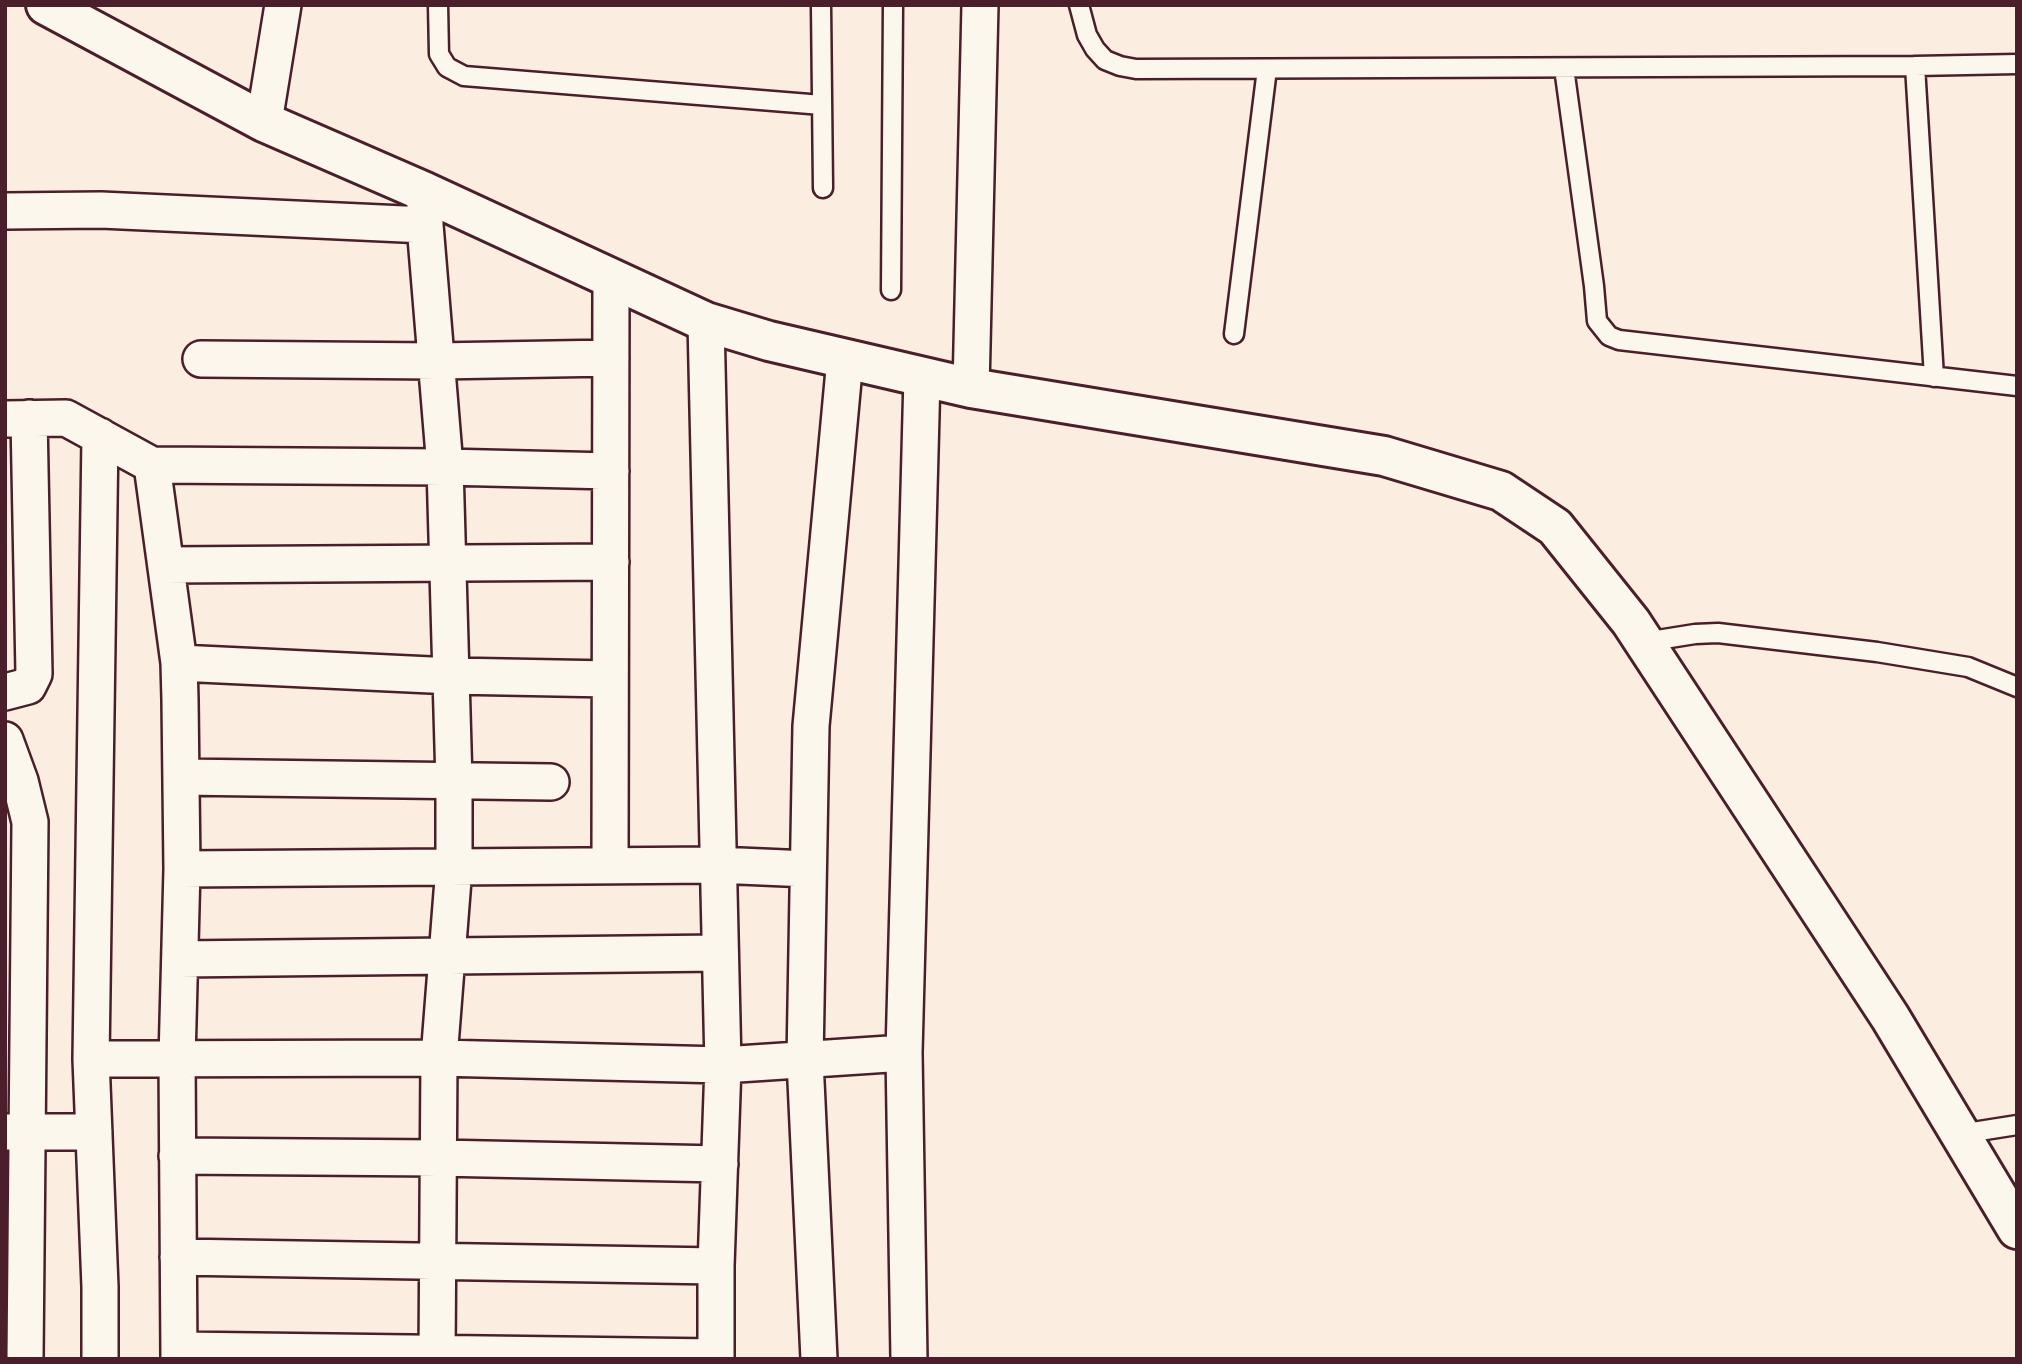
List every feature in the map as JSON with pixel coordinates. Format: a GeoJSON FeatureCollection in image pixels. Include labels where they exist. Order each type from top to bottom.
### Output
{"type":"FeatureCollection","features":[{"type":"Feature","properties":{"kind":"street"},"geometry":{"type":"LineString","coordinates":[[46,5],[425,209],[611,278],[706,322],[769,341],[971,387],[1384,456],[1501,491],[1555,527],[1632,622],[1890,1017],[2017,1229]]}},
{"type":"Feature","properties":{"kind":"street"},"geometry":{"type":"LineString","coordinates":[[264,122],[283,5]]}},
{"type":"Feature","properties":{"kind":"street"},"geometry":{"type":"LineString","coordinates":[[971,387],[981,5]]}},
{"type":"Feature","properties":{"kind":"street"},"geometry":{"type":"LineString","coordinates":[[5,211],[425,209]]}},
{"type":"Feature","properties":{"kind":"street"},"geometry":{"type":"LineString","coordinates":[[425,209],[450,564],[454,782],[454,867],[439,1058],[437,1356]]}},
{"type":"Feature","properties":{"kind":"street"},"geometry":{"type":"LineString","coordinates":[[610,866],[611,278]]}},
{"type":"Feature","properties":{"kind":"street"},"geometry":{"type":"LineString","coordinates":[[152,465],[179,663],[182,869],[177,1059],[179,1354],[716,1358],[716,1266],[723,1065],[706,322]]}},
{"type":"Feature","properties":{"kind":"street"},"geometry":{"type":"LineString","coordinates":[[201,359],[611,359]]}},
{"type":"Feature","properties":{"kind":"street"},"geometry":{"type":"LineString","coordinates":[[819,1359],[805,1060],[811,726],[845,359]]}},
{"type":"Feature","properties":{"kind":"street"},"geometry":{"type":"LineString","coordinates":[[909,1359],[904,1053],[922,377]]}},
{"type":"Feature","properties":{"kind":"street"},"geometry":{"type":"LineString","coordinates":[[5,692],[28,686],[34,674],[17,418],[66,418],[152,465],[611,471]]}},
{"type":"Feature","properties":{"kind":"street"},"geometry":{"type":"LineString","coordinates":[[100,436],[91,1059],[100,1287],[100,1359]]}},
{"type":"Feature","properties":{"kind":"street"},"geometry":{"type":"LineString","coordinates":[[166,565],[611,562]]}},
{"type":"Feature","properties":{"kind":"street"},"geometry":{"type":"LineString","coordinates":[[179,663],[452,676],[610,679]]}},
{"type":"Feature","properties":{"kind":"street"},"geometry":{"type":"LineString","coordinates":[[5,740],[30,822],[17,966],[16,1132],[25,1359]]}},
{"type":"Feature","properties":{"kind":"street"},"geometry":{"type":"LineString","coordinates":[[181,777],[551,782]]}},
{"type":"Feature","properties":{"kind":"street"},"geometry":{"type":"LineString","coordinates":[[182,869],[717,865],[808,869]]}},
{"type":"Feature","properties":{"kind":"street"},"geometry":{"type":"LineString","coordinates":[[180,960],[720,953]]}},
{"type":"Feature","properties":{"kind":"street"},"geometry":{"type":"LineString","coordinates":[[91,1059],[439,1058],[723,1065],[904,1053]]}},
{"type":"Feature","properties":{"kind":"street"},"geometry":{"type":"LineString","coordinates":[[16,1132],[94,1132]]}},
{"type":"Feature","properties":{"kind":"street"},"geometry":{"type":"LineString","coordinates":[[177,1156],[720,1164]]}},
{"type":"Feature","properties":{"kind":"street"},"geometry":{"type":"LineString","coordinates":[[178,1257],[716,1266]]}},
{"type":"Feature","properties":{"kind":"lane"},"geometry":{"type":"LineString","coordinates":[[438,5],[439,54],[447,67],[464,76],[822,105]]}},
{"type":"Feature","properties":{"kind":"lane"},"geometry":{"type":"LineString","coordinates":[[821,5],[822,188]]}},
{"type":"Feature","properties":{"kind":"lane"},"geometry":{"type":"LineString","coordinates":[[891,290],[893,5]]}},
{"type":"Feature","properties":{"kind":"lane"},"geometry":{"type":"LineString","coordinates":[[1079,5],[1087,35],[1095,49],[1105,60],[1136,69],[2017,64]]}},
{"type":"Feature","properties":{"kind":"lane"},"geometry":{"type":"LineString","coordinates":[[1915,66],[1934,377]]}},
{"type":"Feature","properties":{"kind":"lane"},"geometry":{"type":"LineString","coordinates":[[1564,68],[1597,321],[1609,336],[1619,340],[2017,386]]}},
{"type":"Feature","properties":{"kind":"lane"},"geometry":{"type":"LineString","coordinates":[[1234,334],[1266,69]]}},
{"type":"Feature","properties":{"kind":"lane"},"geometry":{"type":"LineString","coordinates":[[1645,642],[1706,633],[1877,652],[1968,667],[2017,687]]}},
{"type":"Feature","properties":{"kind":"lane"},"geometry":{"type":"LineString","coordinates":[[1959,1134],[2017,1125]]}}]}
